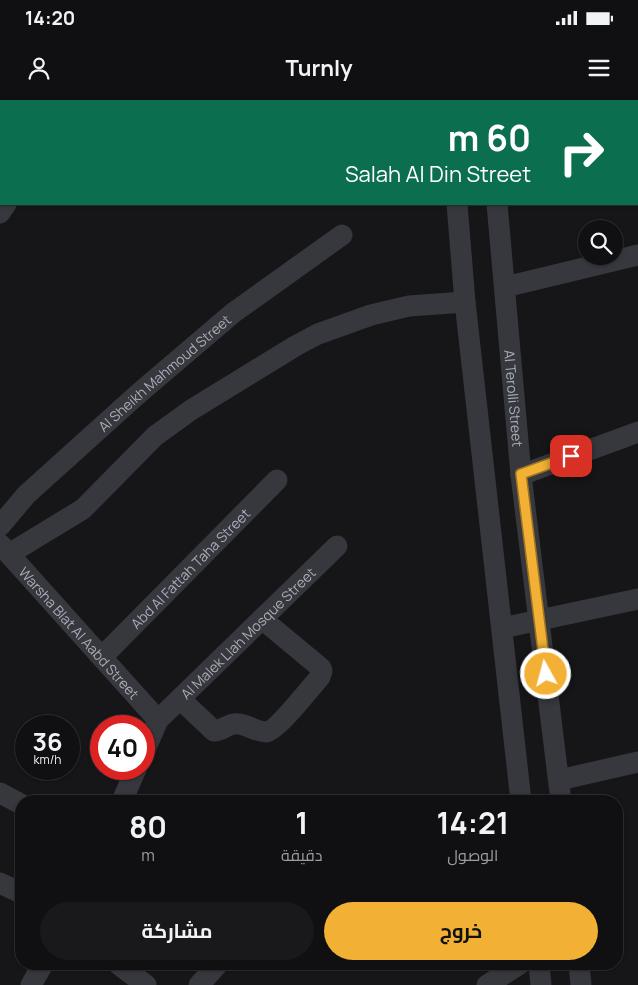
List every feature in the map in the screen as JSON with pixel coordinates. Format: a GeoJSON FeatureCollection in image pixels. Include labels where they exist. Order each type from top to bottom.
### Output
{"type":"FeatureCollection","features":[{"type":"Feature","properties":{"kind":"street"},"geometry":{"type":"LineString","coordinates":[[457,205],[465,302],[521,795]]}},
{"type":"Feature","properties":{"kind":"street","name":"Al Terolli Street"},"geometry":{"type":"LineString","coordinates":[[497,205],[521,474],[560,791]]}},
{"type":"Feature","properties":{"kind":"street","name":"Al Sheikh Mahmoud Street"},"geometry":{"type":"LineString","coordinates":[[0,526],[26,495],[138,394],[233,313],[342,234]]}},
{"type":"Feature","properties":{"kind":"street"},"geometry":{"type":"LineString","coordinates":[[505,287],[638,255]]}},
{"type":"Feature","properties":{"kind":"street"},"geometry":{"type":"LineString","coordinates":[[4,549],[83,509],[155,436],[191,410],[297,345],[318,334],[371,314],[409,306],[465,302]]}},
{"type":"Feature","properties":{"kind":"street"},"geometry":{"type":"LineString","coordinates":[[521,474],[638,432]]}},
{"type":"Feature","properties":{"kind":"street","name":"Abd Al Fattah Taha Street"},"geometry":{"type":"LineString","coordinates":[[102,657],[277,480]]}},
{"type":"Feature","properties":{"kind":"street","name":"Al Malek Llah Mosque Street"},"geometry":{"type":"LineString","coordinates":[[158,720],[337,546]]}},
{"type":"Feature","properties":{"kind":"street","name":"Warsha Blat Al Aabd Street"},"geometry":{"type":"LineString","coordinates":[[4,549],[158,720]]}},
{"type":"Feature","properties":{"kind":"street"},"geometry":{"type":"LineString","coordinates":[[502,628],[638,599]]}},
{"type":"Feature","properties":{"kind":"street"},"geometry":{"type":"LineString","coordinates":[[180,699],[214,731],[233,724],[240,724],[264,732],[275,728],[320,677],[322,671],[321,668],[262,619]]}},
{"type":"Feature","properties":{"kind":"street"},"geometry":{"type":"LineString","coordinates":[[155,727],[158,720]]}},
{"type":"Feature","properties":{"kind":"street"},"geometry":{"type":"LineString","coordinates":[[560,791],[638,762]]}},
{"type":"Feature","properties":{"kind":"street"},"geometry":{"type":"LineString","coordinates":[[125,795],[131,780]]}},
{"type":"Feature","properties":{"kind":"street"},"geometry":{"type":"LineString","coordinates":[[0,793],[15,801]]}},
{"type":"Feature","properties":{"kind":"street"},"geometry":{"type":"LineString","coordinates":[[0,883],[15,890]]}},
{"type":"Feature","properties":{"kind":"street"},"geometry":{"type":"LineString","coordinates":[[31,985],[40,970]]}},
{"type":"Feature","properties":{"kind":"street"},"geometry":{"type":"LineString","coordinates":[[126,970],[146,985]]}},
{"type":"Feature","properties":{"kind":"street"},"geometry":{"type":"LineString","coordinates":[[199,985],[213,970]]}},
{"type":"Feature","properties":{"kind":"street"},"geometry":{"type":"LineString","coordinates":[[487,985],[511,970]]}},
{"type":"Feature","properties":{"kind":"street"},"geometry":{"type":"LineString","coordinates":[[540,970],[541,985]]}},
{"type":"Feature","properties":{"kind":"street"},"geometry":{"type":"LineString","coordinates":[[580,970],[581,985]]}},
{"type":"Feature","properties":{"kind":"route"},"geometry":{"type":"LineString","coordinates":[[546,674],[521,474],[571,456]]}}]}
